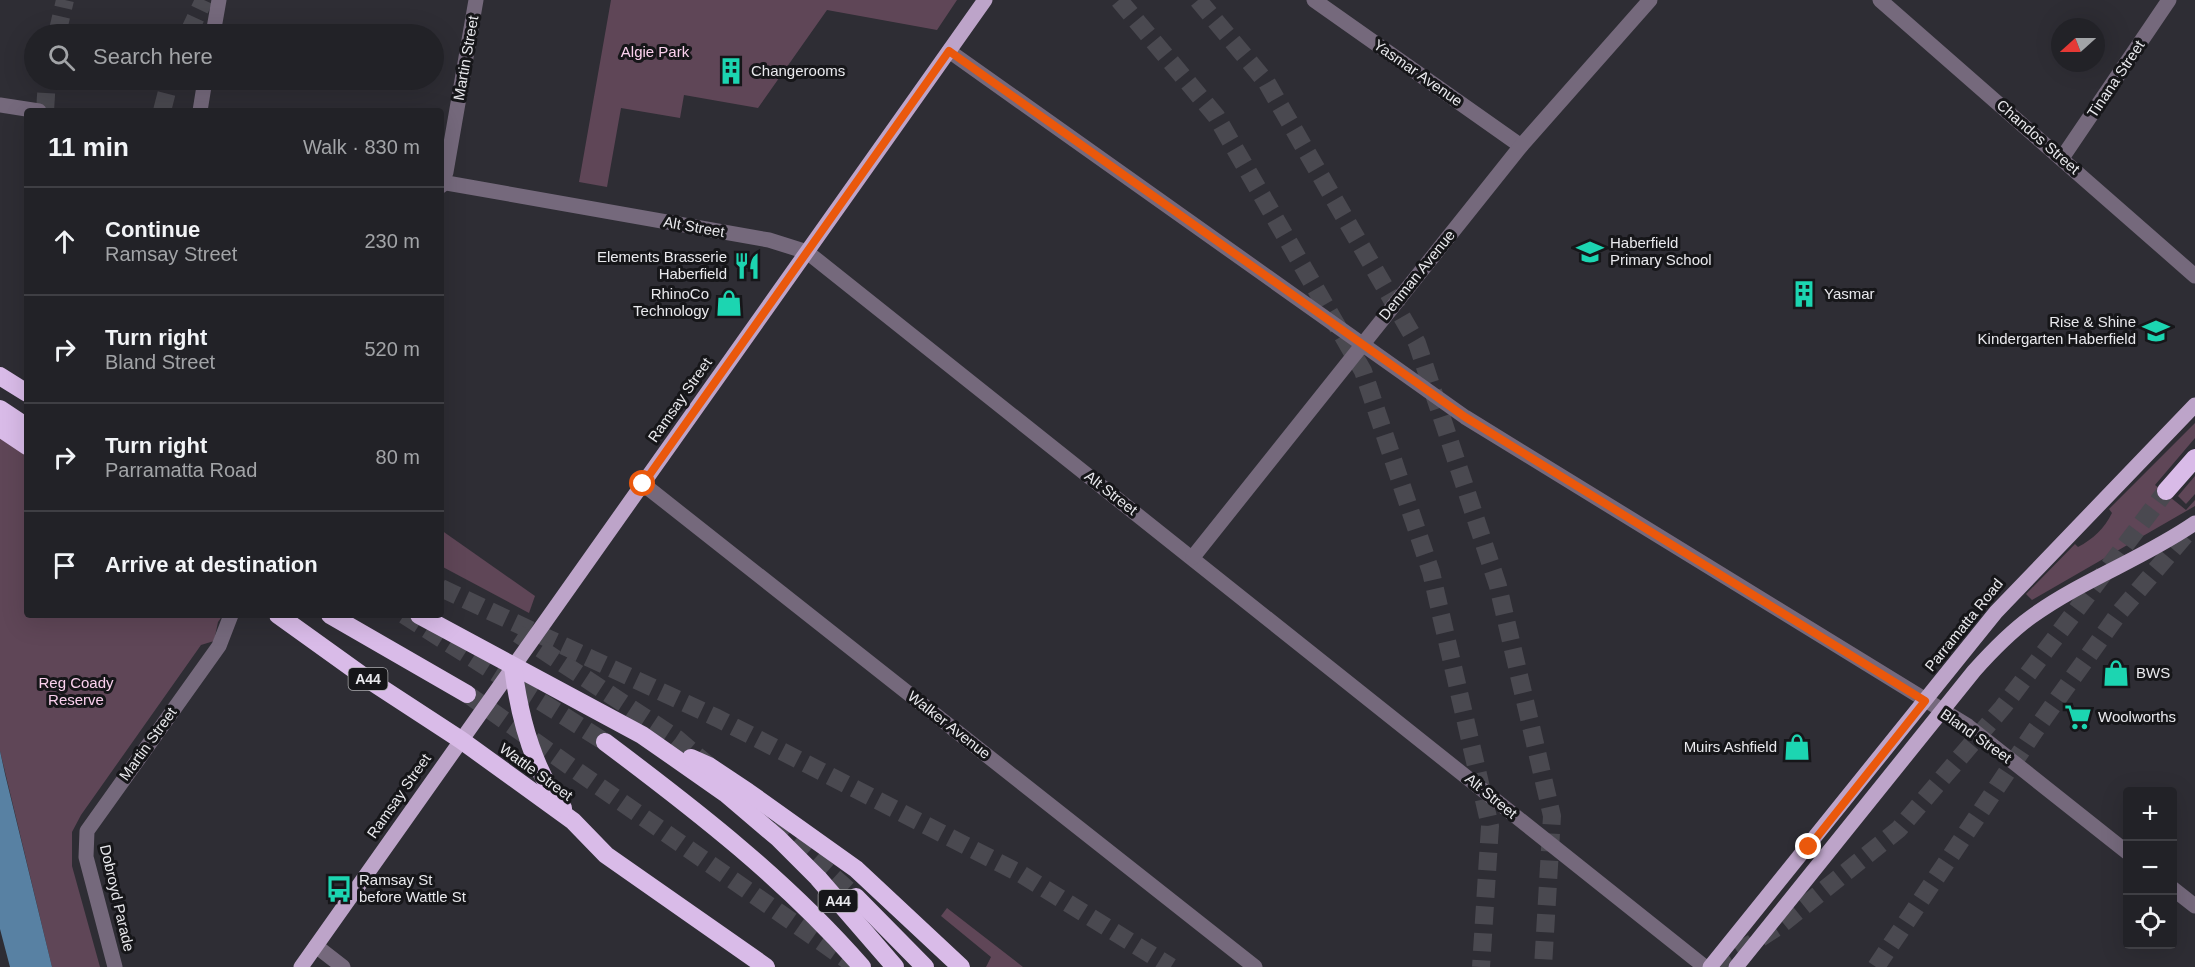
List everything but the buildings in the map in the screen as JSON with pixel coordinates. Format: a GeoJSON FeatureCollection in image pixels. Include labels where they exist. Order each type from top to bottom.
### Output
{"type":"FeatureCollection","features":[{"type":"Feature","properties":{"kind":"highway"},"geometry":{"type":"LineString","coordinates":[[0,376],[24,391]]}},
{"type":"Feature","properties":{"kind":"highway"},"geometry":{"type":"LineString","coordinates":[[0,409],[24,425]]}},
{"type":"Feature","properties":{"kind":"highway"},"geometry":{"type":"LineString","coordinates":[[0,428],[24,444]]}},
{"type":"Feature","properties":{"kind":"highway"},"geometry":{"type":"LineString","coordinates":[[2166,491],[2195,458]]}},
{"type":"Feature","properties":{"kind":"highway","name":"Wattle Street"},"geometry":{"type":"LineString","coordinates":[[282,618],[363,676],[461,740],[573,821],[606,855],[766,967]]}},
{"type":"Feature","properties":{"kind":"highway"},"geometry":{"type":"LineString","coordinates":[[335,618],[467,694]]}},
{"type":"Feature","properties":{"kind":"highway","name":"A44"},"geometry":{"type":"LineString","coordinates":[[424,618],[659,745],[725,793],[778,838],[818,878],[895,967]]}},
{"type":"Feature","properties":{"kind":"highway"},"geometry":{"type":"LineString","coordinates":[[513,667],[517,694],[540,769],[550,791],[573,821]]}},
{"type":"Feature","properties":{"kind":"highway"},"geometry":{"type":"LineString","coordinates":[[605,742],[707,819],[776,878],[862,967]]}},
{"type":"Feature","properties":{"kind":"highway"},"geometry":{"type":"LineString","coordinates":[[659,745],[709,766],[846,862],[961,967]]}},
{"type":"Feature","properties":{"kind":"highway"},"geometry":{"type":"LineString","coordinates":[[856,897],[925,967]]}},
{"type":"Feature","properties":{"kind":"main road","name":"Ramsay Street"},"geometry":{"type":"LineString","coordinates":[[301,967],[985,0]]}},
{"type":"Feature","properties":{"kind":"main road","name":"Parramatta Road"},"geometry":{"type":"LineString","coordinates":[[1708,967],[2026,579],[2195,405]]}},
{"type":"Feature","properties":{"kind":"main road"},"geometry":{"type":"LineString","coordinates":[[1736,967],[1992,652],[2031,617],[2195,523]]}},
{"type":"Feature","properties":{"kind":"street"},"geometry":{"type":"LineString","coordinates":[[215,24],[219,0]]}},
{"type":"Feature","properties":{"kind":"street","name":"Martin Street"},"geometry":{"type":"LineString","coordinates":[[444,167],[476,0]]}},
{"type":"Feature","properties":{"kind":"street","name":"Yasmar Avenue"},"geometry":{"type":"LineString","coordinates":[[1314,0],[1521,147]]}},
{"type":"Feature","properties":{"kind":"street","name":"Denman Avenue"},"geometry":{"type":"LineString","coordinates":[[1193,557],[1521,147],[1650,0]]}},
{"type":"Feature","properties":{"kind":"street","name":"Chandos Street"},"geometry":{"type":"LineString","coordinates":[[1880,0],[2195,276]]}},
{"type":"Feature","properties":{"kind":"street","name":"Tinana Street"},"geometry":{"type":"LineString","coordinates":[[2062,158],[2169,0]]}},
{"type":"Feature","properties":{"kind":"street","name":"Bland Street"},"geometry":{"type":"LineString","coordinates":[[949,51],[1465,417],[1968,726],[2123,850]]}},
{"type":"Feature","properties":{"kind":"street"},"geometry":{"type":"LineString","coordinates":[[200,108],[203,90]]}},
{"type":"Feature","properties":{"kind":"street"},"geometry":{"type":"LineString","coordinates":[[0,105],[24,109]]}},
{"type":"Feature","properties":{"kind":"street","name":"Alt Street"},"geometry":{"type":"LineString","coordinates":[[444,184],[769,240],[807,252],[1708,967]]}},
{"type":"Feature","properties":{"kind":"street","name":"Walker Avenue"},"geometry":{"type":"LineString","coordinates":[[643,484],[1255,967]]}},
{"type":"Feature","properties":{"kind":"street","name":"Martin Street"},"geometry":{"type":"LineString","coordinates":[[85,837],[89,826],[214,653],[230,618]]}},
{"type":"Feature","properties":{"kind":"street","name":"Dobroyd Parade"},"geometry":{"type":"LineString","coordinates":[[85,837],[90,876],[115,967]]}},
{"type":"Feature","properties":{"kind":"street"},"geometry":{"type":"LineString","coordinates":[[2177,892],[2195,906]]}},
{"type":"Feature","properties":{"kind":"street"},"geometry":{"type":"LineString","coordinates":[[316,946],[343,967]]}},
{"type":"Feature","properties":{"kind":"green space","name":"Algie Park"},"geometry":{"type":"Polygon","coordinates":[[[611,0],[957,0],[937,30],[827,10],[758,108],[684,95],[680,118],[621,108],[607,187],[579,182],[611,0]]]}},
{"type":"Feature","properties":{"kind":"green space"},"geometry":{"type":"Polygon","coordinates":[[[2195,423],[2195,438],[2155,485],[2186,510],[2195,500],[2195,506],[2032,600],[2026,594],[2075,544],[2078,547],[2098,533],[2112,513],[2109,509],[2195,423]]]}},
{"type":"Feature","properties":{"kind":"green space","name":"Reg Coady Reserve"},"geometry":{"type":"Polygon","coordinates":[[[0,436],[24,452],[24,618],[221,618],[214,641],[201,645],[81,815],[72,832],[72,866],[100,967],[52,967],[0,751],[0,436]]]}},
{"type":"Feature","properties":{"kind":"green space"},"geometry":{"type":"Polygon","coordinates":[[[2195,476],[2195,494],[2186,504],[2178,496],[2195,476]]]}},
{"type":"Feature","properties":{"kind":"green space"},"geometry":{"type":"Polygon","coordinates":[[[444,532],[535,596],[529,613],[444,568],[444,532]]]}},
{"type":"Feature","properties":{"kind":"green space"},"geometry":{"type":"Polygon","coordinates":[[[947,908],[1023,967],[986,967],[991,957],[941,916],[947,908]]]}},
{"type":"Feature","properties":{"kind":"water"},"geometry":{"type":"Polygon","coordinates":[[[0,751],[52,967],[10,967],[0,929],[0,751]]]}},
{"type":"Feature","properties":{"kind":"tunnel"},"geometry":{"type":"LineString","coordinates":[[59,24],[65,0]]}},
{"type":"Feature","properties":{"kind":"tunnel"},"geometry":{"type":"LineString","coordinates":[[193,24],[204,0]]}},
{"type":"Feature","properties":{"kind":"tunnel"},"geometry":{"type":"LineString","coordinates":[[1119,0],[1216,116],[1363,371],[1431,572],[1490,826],[1481,967]]}},
{"type":"Feature","properties":{"kind":"tunnel"},"geometry":{"type":"LineString","coordinates":[[1198,0],[1267,83],[1417,343],[1498,586],[1552,816],[1543,967]]}},
{"type":"Feature","properties":{"kind":"tunnel"},"geometry":{"type":"LineString","coordinates":[[45,108],[46,90]]}},
{"type":"Feature","properties":{"kind":"tunnel"},"geometry":{"type":"LineString","coordinates":[[163,108],[167,90]]}},
{"type":"Feature","properties":{"kind":"tunnel"},"geometry":{"type":"LineString","coordinates":[[1715,967],[1782,924],[1899,829],[2003,707],[2166,491]]}},
{"type":"Feature","properties":{"kind":"tunnel"},"geometry":{"type":"LineString","coordinates":[[1876,967],[2034,732],[2119,613],[2194,525]]}},
{"type":"Feature","properties":{"kind":"tunnel"},"geometry":{"type":"LineString","coordinates":[[444,589],[717,718],[1021,874],[1171,967]]}},
{"type":"Feature","properties":{"kind":"tunnel"},"geometry":{"type":"LineString","coordinates":[[409,618],[605,742]]}},
{"type":"Feature","properties":{"kind":"tunnel"},"geometry":{"type":"LineString","coordinates":[[518,634],[676,738],[708,765]]}},
{"type":"Feature","properties":{"kind":"tunnel"},"geometry":{"type":"LineString","coordinates":[[467,694],[857,967]]}},
{"type":"Feature","properties":{"kind":"tunnel"},"geometry":{"type":"LineString","coordinates":[[754,805],[856,897]]}},
{"type":"Feature","properties":{"kind":"place","name":"Changerooms"},"geometry":{"type":"Point","coordinates":[731,71]}},
{"type":"Feature","properties":{"kind":"place","name":"Haberfield Primary School"},"geometry":{"type":"Point","coordinates":[1590,252]}},
{"type":"Feature","properties":{"kind":"place","name":"Elements Brasserie Haberfield"},"geometry":{"type":"Point","coordinates":[747,266]}},
{"type":"Feature","properties":{"kind":"place","name":"Yasmar"},"geometry":{"type":"Point","coordinates":[1804,294]}},
{"type":"Feature","properties":{"kind":"place","name":"RhinoCo Technology"},"geometry":{"type":"Point","coordinates":[729,303]}},
{"type":"Feature","properties":{"kind":"place","name":"Rise & Shine Kindergarten Haberfield"},"geometry":{"type":"Point","coordinates":[2156,331]}},
{"type":"Feature","properties":{"kind":"place","name":"BWS"},"geometry":{"type":"Point","coordinates":[2116,673]}},
{"type":"Feature","properties":{"kind":"place","name":"Woolworths"},"geometry":{"type":"Point","coordinates":[2078,717]}},
{"type":"Feature","properties":{"kind":"place","name":"Muirs Ashfield"},"geometry":{"type":"Point","coordinates":[1797,747]}},
{"type":"Feature","properties":{"kind":"place","name":"Ramsay St before Wattle St"},"geometry":{"type":"Point","coordinates":[339,889]}},
{"type":"Feature","properties":{"kind":"route"},"geometry":{"type":"LineString","coordinates":[[643,484],[949,51],[1465,417],[1925,701],[1809,847]]}}]}
